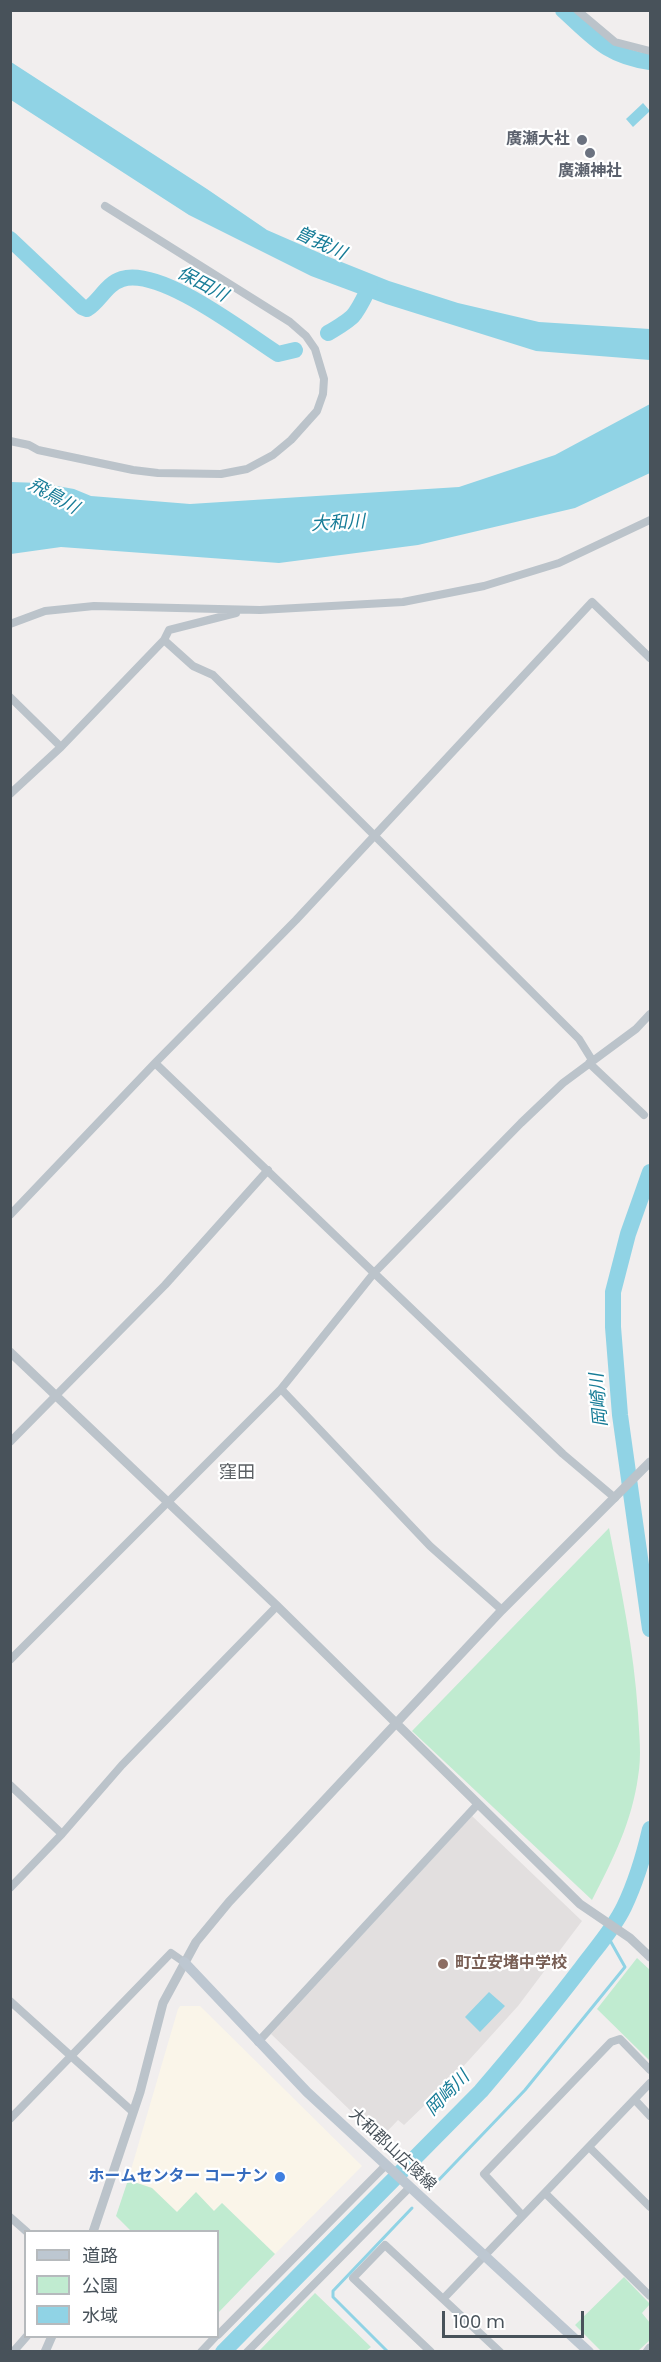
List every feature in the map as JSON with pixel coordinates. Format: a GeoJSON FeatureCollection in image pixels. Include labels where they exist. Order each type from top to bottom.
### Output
{"type":"FeatureCollection","features":[{"type":"Feature","properties":{"kind":"main road","name":"大和郡山広陵線"},"geometry":{"type":"LineString","coordinates":[[184,1962],[307,2092],[589,2352]]}},
{"type":"Feature","properties":{"kind":"street"},"geometry":{"type":"LineString","coordinates":[[577,10],[615,42],[651,51]]}},
{"type":"Feature","properties":{"kind":"street"},"geometry":{"type":"LineString","coordinates":[[10,441],[38,450],[133,470],[158,473],[221,474],[247,469],[273,455],[291,440],[317,411],[323,394],[324,379],[315,349],[306,336],[290,322],[105,206]]}},
{"type":"Feature","properties":{"kind":"street"},"geometry":{"type":"LineString","coordinates":[[10,624],[45,611],[94,606],[260,610],[403,602],[484,586],[559,563],[651,520]]}},
{"type":"Feature","properties":{"kind":"street"},"geometry":{"type":"LineString","coordinates":[[10,1215],[155,1062],[296,920],[592,602],[651,658]]}},
{"type":"Feature","properties":{"kind":"street"},"geometry":{"type":"LineString","coordinates":[[10,794],[61,747],[164,639],[169,630],[222,616],[260,610]]}},
{"type":"Feature","properties":{"kind":"street"},"geometry":{"type":"LineString","coordinates":[[164,639],[193,666],[213,675],[375,834],[579,1039],[591,1062],[644,1115]]}},
{"type":"Feature","properties":{"kind":"street"},"geometry":{"type":"LineString","coordinates":[[10,697],[61,747]]}},
{"type":"Feature","properties":{"kind":"street"},"geometry":{"type":"LineString","coordinates":[[10,1660],[281,1389],[374,1273],[530,1115],[563,1083],[636,1029],[651,1014]]}},
{"type":"Feature","properties":{"kind":"street"},"geometry":{"type":"LineString","coordinates":[[155,1062],[563,1454],[615,1498]]}},
{"type":"Feature","properties":{"kind":"street"},"geometry":{"type":"LineString","coordinates":[[10,1442],[165,1285],[268,1170]]}},
{"type":"Feature","properties":{"kind":"street"},"geometry":{"type":"LineString","coordinates":[[10,1352],[277,1606],[580,1904],[626,1935],[651,1957]]}},
{"type":"Feature","properties":{"kind":"street"},"geometry":{"type":"LineString","coordinates":[[281,1389],[430,1546],[501,1610]]}},
{"type":"Feature","properties":{"kind":"street"},"geometry":{"type":"LineString","coordinates":[[94,2230],[133,2112],[163,2003],[196,1942],[229,1902],[501,1610],[651,1462]]}},
{"type":"Feature","properties":{"kind":"street"},"geometry":{"type":"LineString","coordinates":[[10,1888],[62,1834],[122,1765],[277,1606]]}},
{"type":"Feature","properties":{"kind":"street"},"geometry":{"type":"LineString","coordinates":[[10,1785],[62,1834]]}},
{"type":"Feature","properties":{"kind":"street"},"geometry":{"type":"LineString","coordinates":[[258,2042],[477,1805]]}},
{"type":"Feature","properties":{"kind":"street"},"geometry":{"type":"LineString","coordinates":[[10,2119],[171,1953],[184,1962]]}},
{"type":"Feature","properties":{"kind":"street"},"geometry":{"type":"LineString","coordinates":[[10,2001],[133,2112]]}},
{"type":"Feature","properties":{"kind":"street"},"geometry":{"type":"LineString","coordinates":[[522,2215],[484,2175],[611,2042],[620,2039],[651,2070]]}},
{"type":"Feature","properties":{"kind":"street"},"geometry":{"type":"LineString","coordinates":[[444,2298],[651,2083]]}},
{"type":"Feature","properties":{"kind":"street"},"geometry":{"type":"LineString","coordinates":[[634,2100],[651,2116]]}},
{"type":"Feature","properties":{"kind":"street"},"geometry":{"type":"LineString","coordinates":[[589,2147],[651,2206]]}},
{"type":"Feature","properties":{"kind":"street"},"geometry":{"type":"LineString","coordinates":[[219,2334],[386,2165]]}},
{"type":"Feature","properties":{"kind":"street"},"geometry":{"type":"LineString","coordinates":[[247,2352],[410,2187]]}},
{"type":"Feature","properties":{"kind":"street"},"geometry":{"type":"LineString","coordinates":[[545,2193],[651,2295]]}},
{"type":"Feature","properties":{"kind":"street"},"geometry":{"type":"LineString","coordinates":[[10,2217],[25,2230]]}},
{"type":"Feature","properties":{"kind":"street"},"geometry":{"type":"LineString","coordinates":[[430,2352],[353,2278],[385,2245],[500,2352]]}},
{"type":"Feature","properties":{"kind":"street"},"geometry":{"type":"LineString","coordinates":[[13,2352],[26,2338]]}},
{"type":"Feature","properties":{"kind":"street"},"geometry":{"type":"LineString","coordinates":[[45,2352],[51,2338]]}},
{"type":"Feature","properties":{"kind":"street"},"geometry":{"type":"LineString","coordinates":[[201,2352],[215,2338]]}},
{"type":"Feature","properties":{"kind":"street"},"geometry":{"type":"LineString","coordinates":[[647,2352],[651,2348]]}},
{"type":"Feature","properties":{"kind":"shaded area","name":"町立安堵中学校"},"geometry":{"type":"Polygon","coordinates":[[[472,1816],[582,1921],[518,2006],[450,2081],[404,2125],[398,2120],[380,2139],[271,2034],[472,1816]]]}},
{"type":"Feature","properties":{"kind":"shaded area"},"geometry":{"type":"Polygon","coordinates":[[[180,2006],[200,2006],[362,2166],[275,2254],[222,2203],[214,2211],[177,2212],[152,2188],[128,2180],[180,2006]]]}},
{"type":"Feature","properties":{"kind":"green space"},"geometry":{"type":"Polygon","coordinates":[[[609,1528],[633,1666],[640,1761],[635,1793],[626,1825],[592,1900],[412,1731],[609,1528]]]}},
{"type":"Feature","properties":{"kind":"green space"},"geometry":{"type":"Polygon","coordinates":[[[637,1958],[650,1970],[650,2061],[597,2009],[637,1958]]]}},
{"type":"Feature","properties":{"kind":"green space"},"geometry":{"type":"Polygon","coordinates":[[[128,2180],[152,2188],[177,2212],[196,2192],[214,2211],[222,2203],[275,2254],[219,2312],[219,2230],[130,2230],[116,2216],[128,2180]]]}},
{"type":"Feature","properties":{"kind":"green space"},"geometry":{"type":"Polygon","coordinates":[[[624,2277],[650,2304],[642,2313],[650,2323],[650,2340],[638,2351],[601,2351],[575,2325],[624,2277]]]}},
{"type":"Feature","properties":{"kind":"green space"},"geometry":{"type":"Polygon","coordinates":[[[315,2293],[371,2347],[366,2351],[259,2351],[315,2293]]]}},
{"type":"Feature","properties":{"kind":"water"},"geometry":{"type":"Polygon","coordinates":[[[11,62],[267,230],[389,281],[458,303],[539,322],[650,329],[650,360],[536,351],[386,304],[311,276],[189,215],[11,100],[11,62]]]}},
{"type":"Feature","properties":{"kind":"water"},"geometry":{"type":"Polygon","coordinates":[[[643,103],[650,111],[633,127],[626,119],[643,103]]]}},
{"type":"Feature","properties":{"kind":"water"},"geometry":{"type":"Polygon","coordinates":[[[650,404],[650,473],[575,508],[418,545],[279,563],[61,547],[11,554],[11,482],[40,483],[74,489],[91,496],[190,504],[459,487],[555,455],[650,404]]]}},
{"type":"Feature","properties":{"kind":"water"},"geometry":{"type":"Polygon","coordinates":[[[489,1992],[505,2006],[480,2032],[465,2017],[489,1992]]]}},
{"type":"Feature","properties":{"kind":"waterway"},"geometry":{"type":"LineString","coordinates":[[563,10],[593,37],[612,50],[650,62]]}},
{"type":"Feature","properties":{"kind":"waterway","name":"保田川"},"geometry":{"type":"LineString","coordinates":[[10,239],[82,307],[87,309],[116,281],[139,278],[180,292],[202,304],[278,354],[295,350]]}},
{"type":"Feature","properties":{"kind":"waterway","name":"保田川"},"geometry":{"type":"LineString","coordinates":[[328,333],[345,323],[354,314],[370,286]]}},
{"type":"Feature","properties":{"kind":"waterway","name":"岡崎川"},"geometry":{"type":"LineString","coordinates":[[650,1172],[628,1234],[613,1292],[613,1327],[620,1415],[650,1629]]}},
{"type":"Feature","properties":{"kind":"waterway","name":"岡崎川"},"geometry":{"type":"LineString","coordinates":[[223,2352],[481,2091],[533,2029],[620,1915],[636,1878],[650,1829]]}},
{"type":"Feature","properties":{"kind":"waterway"},"geometry":{"type":"LineString","coordinates":[[432,2187],[525,2090],[625,1967],[607,1935]]}},
{"type":"Feature","properties":{"kind":"waterway"},"geometry":{"type":"LineString","coordinates":[[388,2352],[333,2297],[333,2291],[412,2208]]}},
{"type":"Feature","properties":{"kind":"place","name":"廣瀬大社"},"geometry":{"type":"Point","coordinates":[582,140]}},
{"type":"Feature","properties":{"kind":"place","name":"廣瀬神社"},"geometry":{"type":"Point","coordinates":[590,153]}},
{"type":"Feature","properties":{"kind":"place","name":"町立安堵中学校"},"geometry":{"type":"Point","coordinates":[443,1964]}},
{"type":"Feature","properties":{"kind":"place","name":"ホームセンター コーナン"},"geometry":{"type":"Point","coordinates":[280,2177]}},
{"type":"Feature","properties":{"kind":"district","name":"窪田"},"geometry":{"type":"Point","coordinates":[237,1473]}},
{"type":"Feature","properties":{"kind":"water label","name":"曽我川"},"geometry":{"type":"Point","coordinates":[320,244]}},
{"type":"Feature","properties":{"kind":"water label","name":"飛鳥川"},"geometry":{"type":"Point","coordinates":[53,497]}},
{"type":"Feature","properties":{"kind":"water label","name":"大和川"},"geometry":{"type":"Point","coordinates":[338,524]}}]}
